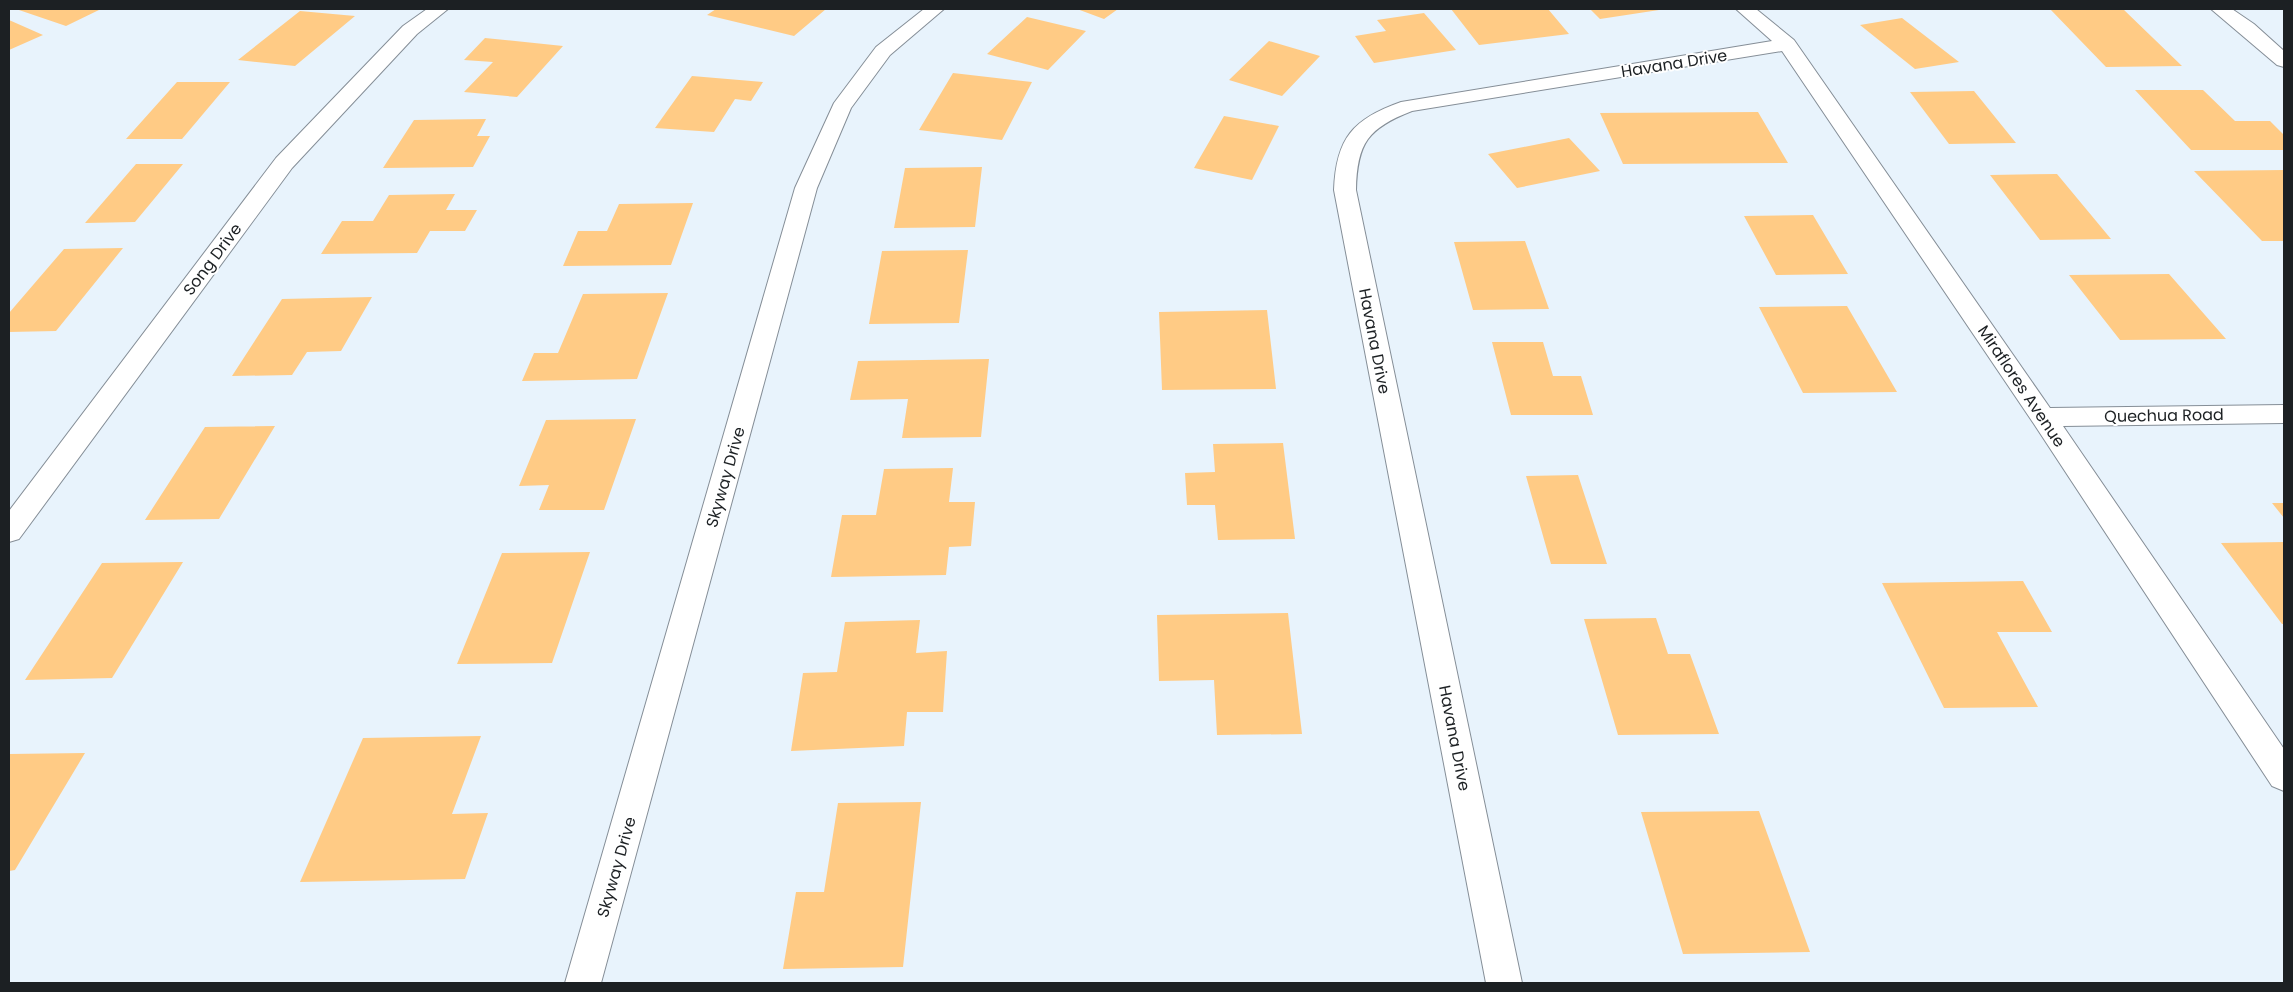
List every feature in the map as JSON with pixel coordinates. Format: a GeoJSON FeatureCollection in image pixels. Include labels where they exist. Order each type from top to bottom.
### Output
{"type":"FeatureCollection","features":[{"type":"Feature","properties":{"kind":"street","name":"Song Drive"},"geometry":{"type":"LineString","coordinates":[[9,531],[284,163],[410,30],[439,9]]}},
{"type":"Feature","properties":{"kind":"street","name":"Skyway Drive"},"geometry":{"type":"LineString","coordinates":[[583,983],[806,188],[841,107],[883,51],[935,9]]}},
{"type":"Feature","properties":{"kind":"street","name":"Miraflores Avenue"},"geometry":{"type":"LineString","coordinates":[[1745,9],[1787,44],[2043,417],[2284,776]]}},
{"type":"Feature","properties":{"kind":"street"},"geometry":{"type":"LineString","coordinates":[[2220,9],[2248,28],[2284,61]]}},
{"type":"Feature","properties":{"kind":"street","name":"Havana Drive"},"geometry":{"type":"LineString","coordinates":[[1504,983],[1345,190],[1345,170],[1350,144],[1374,121],[1408,106],[1787,44]]}},
{"type":"Feature","properties":{"kind":"street","name":"Quechua Road"},"geometry":{"type":"LineString","coordinates":[[2043,417],[2284,414]]}},
{"type":"Feature","properties":{"kind":"building"},"geometry":{"type":"Polygon","coordinates":[[[16,9],[101,9],[66,26],[16,9]]]}},
{"type":"Feature","properties":{"kind":"building"},"geometry":{"type":"Polygon","coordinates":[[[716,9],[826,9],[794,36],[707,15],[716,9]]]}},
{"type":"Feature","properties":{"kind":"building"},"geometry":{"type":"Polygon","coordinates":[[[1077,9],[1118,9],[1104,19],[1077,9]]]}},
{"type":"Feature","properties":{"kind":"building"},"geometry":{"type":"Polygon","coordinates":[[[1451,9],[1548,9],[1569,34],[1479,45],[1451,9]]]}},
{"type":"Feature","properties":{"kind":"building"},"geometry":{"type":"Polygon","coordinates":[[[1590,9],[1659,9],[1659,10],[1600,19],[1590,9]]]}},
{"type":"Feature","properties":{"kind":"building"},"geometry":{"type":"Polygon","coordinates":[[[2050,9],[2123,9],[2182,66],[2106,67],[2050,9]]]}},
{"type":"Feature","properties":{"kind":"building"},"geometry":{"type":"Polygon","coordinates":[[[300,11],[355,16],[295,66],[238,60],[300,11]]]}},
{"type":"Feature","properties":{"kind":"building"},"geometry":{"type":"Polygon","coordinates":[[[1424,13],[1456,50],[1374,63],[1355,36],[1386,31],[1377,20],[1424,13]]]}},
{"type":"Feature","properties":{"kind":"building"},"geometry":{"type":"Polygon","coordinates":[[[1027,17],[1086,31],[1048,70],[987,54],[1027,17]]]}},
{"type":"Feature","properties":{"kind":"building"},"geometry":{"type":"Polygon","coordinates":[[[1902,18],[1959,62],[1915,69],[1860,25],[1902,18]]]}},
{"type":"Feature","properties":{"kind":"building"},"geometry":{"type":"Polygon","coordinates":[[[9,20],[43,35],[9,50],[9,20]]]}},
{"type":"Feature","properties":{"kind":"building"},"geometry":{"type":"Polygon","coordinates":[[[485,38],[563,46],[517,97],[464,92],[493,62],[464,60],[485,38]]]}},
{"type":"Feature","properties":{"kind":"building"},"geometry":{"type":"Polygon","coordinates":[[[1269,41],[1320,56],[1282,96],[1229,80],[1269,41]]]}},
{"type":"Feature","properties":{"kind":"building"},"geometry":{"type":"Polygon","coordinates":[[[953,73],[1032,82],[1002,140],[919,130],[953,73]]]}},
{"type":"Feature","properties":{"kind":"building"},"geometry":{"type":"Polygon","coordinates":[[[692,76],[763,82],[751,101],[735,99],[714,132],[655,128],[692,76]]]}},
{"type":"Feature","properties":{"kind":"building"},"geometry":{"type":"Polygon","coordinates":[[[177,82],[230,82],[182,139],[126,139],[177,82]]]}},
{"type":"Feature","properties":{"kind":"building"},"geometry":{"type":"Polygon","coordinates":[[[2135,90],[2203,90],[2235,121],[2270,121],[2284,135],[2284,150],[2191,150],[2135,90]]]}},
{"type":"Feature","properties":{"kind":"building"},"geometry":{"type":"Polygon","coordinates":[[[1974,91],[2016,143],[1949,144],[1910,92],[1974,91]]]}},
{"type":"Feature","properties":{"kind":"building"},"geometry":{"type":"Polygon","coordinates":[[[1758,112],[1788,163],[1623,164],[1600,113],[1758,112]]]}},
{"type":"Feature","properties":{"kind":"building"},"geometry":{"type":"Polygon","coordinates":[[[1224,116],[1279,126],[1252,180],[1194,168],[1224,116]]]}},
{"type":"Feature","properties":{"kind":"building"},"geometry":{"type":"Polygon","coordinates":[[[486,119],[477,136],[490,136],[473,167],[383,168],[414,120],[486,119]]]}},
{"type":"Feature","properties":{"kind":"building"},"geometry":{"type":"Polygon","coordinates":[[[1569,138],[1600,171],[1517,188],[1488,154],[1569,138]]]}},
{"type":"Feature","properties":{"kind":"building"},"geometry":{"type":"Polygon","coordinates":[[[136,164],[183,164],[135,222],[85,223],[136,164]]]}},
{"type":"Feature","properties":{"kind":"building"},"geometry":{"type":"Polygon","coordinates":[[[982,167],[975,227],[894,228],[905,168],[982,167]]]}},
{"type":"Feature","properties":{"kind":"building"},"geometry":{"type":"Polygon","coordinates":[[[2284,170],[2284,241],[2262,241],[2194,171],[2284,170]]]}},
{"type":"Feature","properties":{"kind":"building"},"geometry":{"type":"Polygon","coordinates":[[[2057,174],[2111,239],[2040,240],[1990,175],[2057,174]]]}},
{"type":"Feature","properties":{"kind":"building"},"geometry":{"type":"Polygon","coordinates":[[[455,194],[446,210],[477,210],[465,231],[430,231],[417,253],[321,254],[342,221],[373,221],[389,195],[455,194]]]}},
{"type":"Feature","properties":{"kind":"building"},"geometry":{"type":"Polygon","coordinates":[[[693,203],[671,265],[563,266],[578,231],[607,231],[619,204],[693,203]]]}},
{"type":"Feature","properties":{"kind":"building"},"geometry":{"type":"Polygon","coordinates":[[[1813,215],[1848,274],[1776,275],[1744,216],[1813,215]]]}},
{"type":"Feature","properties":{"kind":"building"},"geometry":{"type":"Polygon","coordinates":[[[1525,241],[1549,309],[1473,310],[1454,242],[1525,241]]]}},
{"type":"Feature","properties":{"kind":"building"},"geometry":{"type":"Polygon","coordinates":[[[123,248],[56,331],[9,332],[9,313],[64,249],[123,248]]]}},
{"type":"Feature","properties":{"kind":"building"},"geometry":{"type":"Polygon","coordinates":[[[968,250],[959,323],[869,324],[882,251],[968,250]]]}},
{"type":"Feature","properties":{"kind":"building"},"geometry":{"type":"Polygon","coordinates":[[[2169,274],[2226,339],[2120,340],[2069,275],[2169,274]]]}},
{"type":"Feature","properties":{"kind":"building"},"geometry":{"type":"Polygon","coordinates":[[[668,293],[637,379],[522,381],[534,353],[558,353],[583,294],[668,293]]]}},
{"type":"Feature","properties":{"kind":"building"},"geometry":{"type":"Polygon","coordinates":[[[372,297],[341,351],[307,352],[292,375],[232,376],[282,299],[372,297]]]}},
{"type":"Feature","properties":{"kind":"building"},"geometry":{"type":"Polygon","coordinates":[[[1847,306],[1897,392],[1803,393],[1759,307],[1847,306]]]}},
{"type":"Feature","properties":{"kind":"building"},"geometry":{"type":"Polygon","coordinates":[[[1267,310],[1276,389],[1162,390],[1159,312],[1267,310]]]}},
{"type":"Feature","properties":{"kind":"building"},"geometry":{"type":"Polygon","coordinates":[[[1492,342],[1543,342],[1553,376],[1581,376],[1593,415],[1511,415],[1492,342]]]}},
{"type":"Feature","properties":{"kind":"building"},"geometry":{"type":"Polygon","coordinates":[[[989,359],[981,437],[902,438],[908,399],[850,400],[858,361],[989,359]]]}},
{"type":"Feature","properties":{"kind":"building"},"geometry":{"type":"Polygon","coordinates":[[[636,419],[604,510],[539,510],[549,485],[519,486],[546,420],[636,419]]]}},
{"type":"Feature","properties":{"kind":"building"},"geometry":{"type":"Polygon","coordinates":[[[275,426],[219,519],[145,520],[205,427],[275,426]]]}},
{"type":"Feature","properties":{"kind":"building"},"geometry":{"type":"Polygon","coordinates":[[[1283,443],[1295,539],[1218,540],[1215,505],[1187,505],[1185,473],[1215,472],[1213,444],[1283,443]]]}},
{"type":"Feature","properties":{"kind":"building"},"geometry":{"type":"Polygon","coordinates":[[[953,468],[949,502],[975,502],[971,546],[949,547],[946,575],[831,577],[842,515],[876,515],[884,469],[953,468]]]}},
{"type":"Feature","properties":{"kind":"building"},"geometry":{"type":"Polygon","coordinates":[[[1578,475],[1607,564],[1551,564],[1526,476],[1578,475]]]}},
{"type":"Feature","properties":{"kind":"building"},"geometry":{"type":"Polygon","coordinates":[[[2272,503],[2284,503],[2284,518],[2272,503]]]}},
{"type":"Feature","properties":{"kind":"building"},"geometry":{"type":"Polygon","coordinates":[[[2284,542],[2284,624],[2282,624],[2221,543],[2284,542]]]}},
{"type":"Feature","properties":{"kind":"building"},"geometry":{"type":"Polygon","coordinates":[[[590,552],[552,663],[457,664],[502,553],[590,552]]]}},
{"type":"Feature","properties":{"kind":"building"},"geometry":{"type":"Polygon","coordinates":[[[183,562],[112,678],[25,680],[102,563],[183,562]]]}},
{"type":"Feature","properties":{"kind":"building"},"geometry":{"type":"Polygon","coordinates":[[[2023,581],[2052,632],[1997,632],[2038,707],[1944,708],[1882,583],[2023,581]]]}},
{"type":"Feature","properties":{"kind":"building"},"geometry":{"type":"Polygon","coordinates":[[[1288,613],[1302,734],[1217,735],[1214,680],[1159,681],[1157,615],[1288,613]]]}},
{"type":"Feature","properties":{"kind":"building"},"geometry":{"type":"Polygon","coordinates":[[[1656,618],[1668,654],[1690,654],[1719,734],[1618,735],[1584,619],[1656,618]]]}},
{"type":"Feature","properties":{"kind":"building"},"geometry":{"type":"Polygon","coordinates":[[[920,620],[916,653],[947,651],[943,712],[907,712],[904,746],[791,751],[803,673],[837,672],[845,622],[920,620]]]}},
{"type":"Feature","properties":{"kind":"building"},"geometry":{"type":"Polygon","coordinates":[[[481,736],[452,814],[488,813],[465,879],[300,882],[363,738],[481,736]]]}},
{"type":"Feature","properties":{"kind":"building"},"geometry":{"type":"Polygon","coordinates":[[[85,753],[15,870],[9,871],[9,754],[85,753]]]}},
{"type":"Feature","properties":{"kind":"building"},"geometry":{"type":"Polygon","coordinates":[[[921,802],[903,967],[783,969],[796,892],[824,892],[838,803],[921,802]]]}},
{"type":"Feature","properties":{"kind":"building"},"geometry":{"type":"Polygon","coordinates":[[[1759,811],[1810,952],[1683,954],[1641,812],[1759,811]]]}}]}
